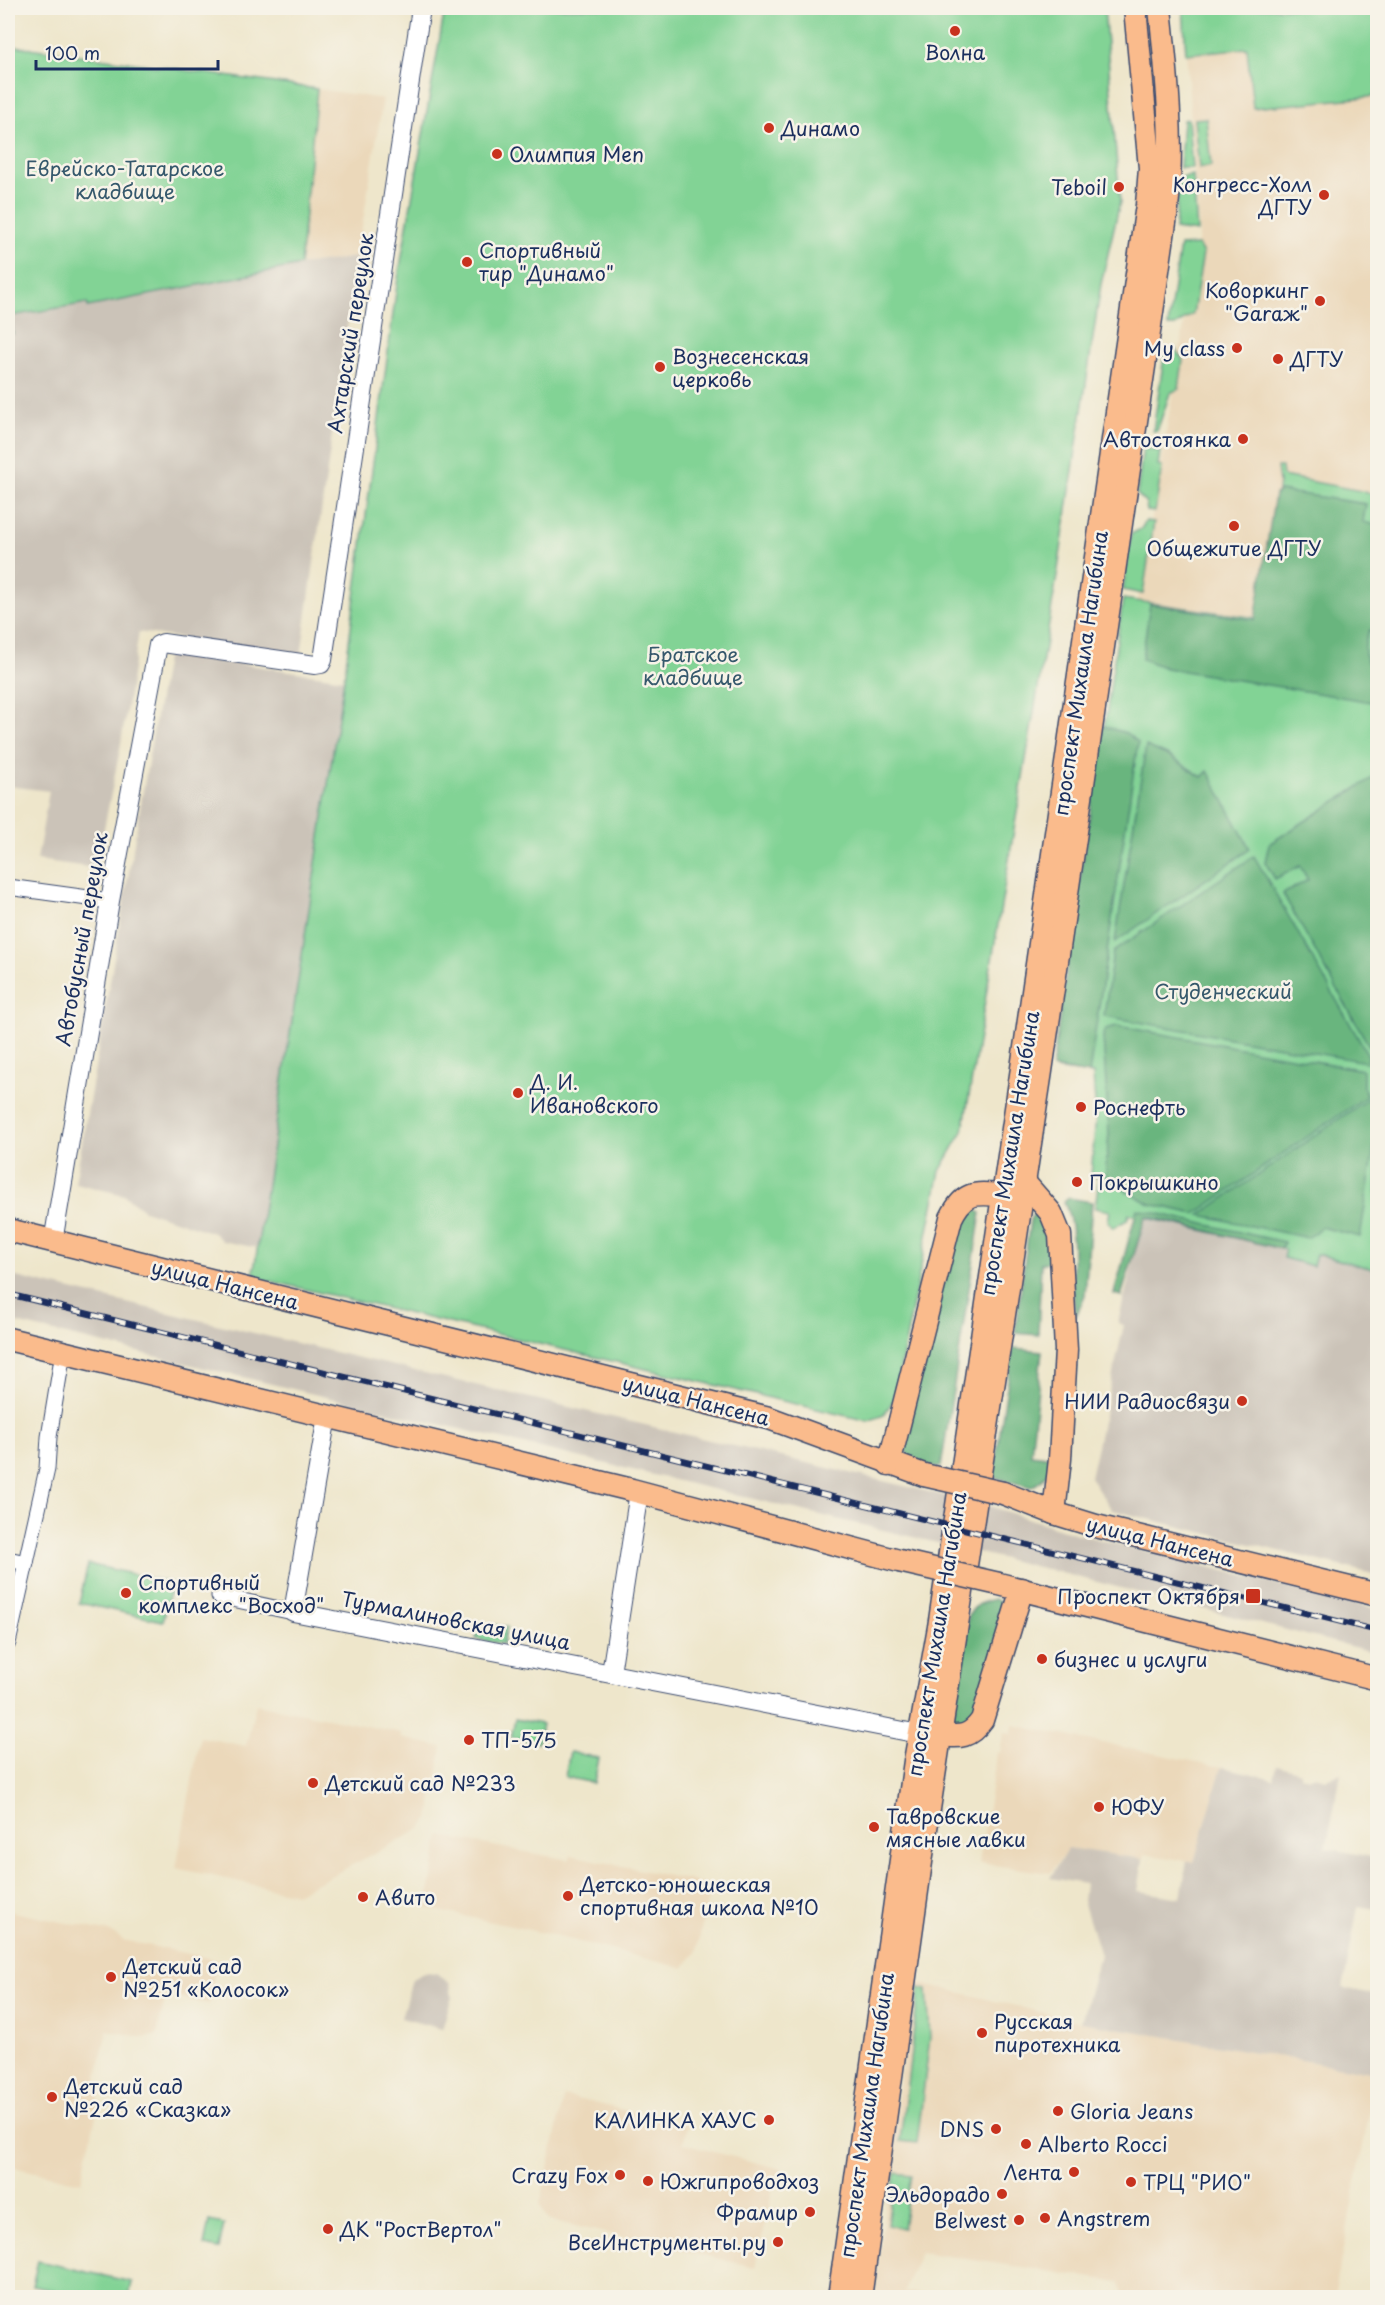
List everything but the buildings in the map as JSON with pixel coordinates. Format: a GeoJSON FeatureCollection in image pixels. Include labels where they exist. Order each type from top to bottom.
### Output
{"type":"FeatureCollection","features":[{"type":"Feature","properties":{"kind":"main road","name":"проспект Михаила Нагибина"},"geometry":{"type":"LineString","coordinates":[[860,2298],[930,1735],[939,1627],[1147,206],[1150,168],[1136,8]]}},
{"type":"Feature","properties":{"kind":"main road","name":"проспект Михаила Нагибина"},"geometry":{"type":"LineString","coordinates":[[839,2298],[930,1735],[1020,1212],[1167,209],[1172,165],[1171,120],[1160,8]]}},
{"type":"Feature","properties":{"kind":"main road"},"geometry":{"type":"LineString","coordinates":[[1024,1182],[1054,1218],[1060,1241],[1066,1350],[1059,1474],[1054,1513]]}},
{"type":"Feature","properties":{"kind":"main road"},"geometry":{"type":"LineString","coordinates":[[889,1464],[951,1218],[957,1206],[968,1196],[981,1193],[1002,1195]]}},
{"type":"Feature","properties":{"kind":"main road"},"geometry":{"type":"LineString","coordinates":[[1020,1212],[1030,1205],[1043,1205]]}},
{"type":"Feature","properties":{"kind":"main road","name":"улица Нансена"},"geometry":{"type":"LineString","coordinates":[[8,1230],[769,1418],[889,1464],[924,1475],[1012,1496],[1054,1513],[1096,1526],[1377,1595]]}},
{"type":"Feature","properties":{"kind":"main road"},"geometry":{"type":"LineString","coordinates":[[8,1339],[639,1492],[899,1561],[1022,1588],[1377,1679]]}},
{"type":"Feature","properties":{"kind":"main road"},"geometry":{"type":"LineString","coordinates":[[1012,1496],[1044,1490],[1059,1474]]}},
{"type":"Feature","properties":{"kind":"main road"},"geometry":{"type":"LineString","coordinates":[[1059,1474],[1068,1499],[1096,1526]]}},
{"type":"Feature","properties":{"kind":"main road"},"geometry":{"type":"LineString","coordinates":[[930,1735],[964,1738],[973,1733],[982,1720],[1022,1588]]}},
{"type":"Feature","properties":{"kind":"street","name":"Ахтарский переулок"},"geometry":{"type":"LineString","coordinates":[[158,645],[163,643],[321,664],[421,8]]}},
{"type":"Feature","properties":{"kind":"street","name":"Автобусный переулок"},"geometry":{"type":"LineString","coordinates":[[53,1242],[110,901],[158,645]]}},
{"type":"Feature","properties":{"kind":"street"},"geometry":{"type":"LineString","coordinates":[[8,887],[110,901]]}},
{"type":"Feature","properties":{"kind":"street"},"geometry":{"type":"LineString","coordinates":[[8,1643],[47,1469],[49,1437],[63,1352]]}},
{"type":"Feature","properties":{"kind":"street"},"geometry":{"type":"LineString","coordinates":[[293,1612],[327,1416]]}},
{"type":"Feature","properties":{"kind":"street"},"geometry":{"type":"LineString","coordinates":[[610,1673],[639,1492]]}},
{"type":"Feature","properties":{"kind":"street"},"geometry":{"type":"LineString","coordinates":[[8,1559],[26,1563]]}},
{"type":"Feature","properties":{"kind":"street","name":"Турмалиновская улица"},"geometry":{"type":"LineString","coordinates":[[219,1596],[930,1735]]}},
{"type":"Feature","properties":{"kind":"shaded area","name":"ДГТУ"},"geometry":{"type":"Polygon","coordinates":[[[1183,8],[1377,8],[1377,497],[1257,618],[1138,601],[1199,235],[1183,8]]]}},
{"type":"Feature","properties":{"kind":"shaded area"},"geometry":{"type":"Polygon","coordinates":[[[317,89],[383,99],[357,257],[300,265],[317,89]]]}},
{"type":"Feature","properties":{"kind":"shaded area"},"geometry":{"type":"Polygon","coordinates":[[[357,257],[301,655],[139,632],[120,749],[96,868],[37,860],[49,791],[8,786],[8,335],[13,333],[11,317],[87,303],[88,306],[300,265],[357,257]]]}},
{"type":"Feature","properties":{"kind":"shaded area"},"geometry":{"type":"Polygon","coordinates":[[[167,653],[344,679],[258,1248],[222,1241],[214,1233],[144,1210],[124,1195],[75,1183],[167,653]]]}},
{"type":"Feature","properties":{"kind":"shaded area","name":"НИИ Радиосвязи"},"geometry":{"type":"Polygon","coordinates":[[[1144,1217],[1285,1249],[1314,1265],[1316,1254],[1377,1270],[1377,1575],[1112,1510],[1090,1477],[1124,1325],[1118,1323],[1144,1217]]]}},
{"type":"Feature","properties":{"kind":"shaded area"},"geometry":{"type":"Polygon","coordinates":[[[8,1275],[989,1506],[1077,1534],[1377,1609],[1377,1653],[1038,1567],[8,1321],[8,1275]]]}},
{"type":"Feature","properties":{"kind":"shaded area","name":"Детский сад №233"},"geometry":{"type":"Polygon","coordinates":[[[256,1704],[402,1733],[401,1738],[442,1747],[429,1819],[421,1829],[296,1894],[176,1868],[200,1737],[246,1746],[256,1704]]]}},
{"type":"Feature","properties":{"kind":"shaded area","name":"ЮФУ"},"geometry":{"type":"Polygon","coordinates":[[[1013,1725],[1222,1767],[1194,1862],[1144,1854],[1143,1859],[1069,1848],[1050,1873],[979,1863],[997,1752],[1000,1753],[1003,1733],[1012,1734],[1013,1725]]]}},
{"type":"Feature","properties":{"kind":"shaded area"},"geometry":{"type":"Polygon","coordinates":[[[1277,1765],[1300,1772],[1300,1776],[1310,1778],[1315,1776],[1325,1779],[1341,1774],[1326,1848],[1377,1858],[1377,1909],[1358,1906],[1343,1988],[1377,1995],[1377,2073],[1081,2022],[1100,1955],[1083,1901],[1085,1884],[1050,1878],[1068,1848],[1143,1859],[1138,1891],[1181,1898],[1187,1861],[1194,1862],[1222,1767],[1274,1779],[1277,1765]]]}},
{"type":"Feature","properties":{"kind":"shaded area","name":"Детско-юношеская спортивная школа №10"},"geometry":{"type":"Polygon","coordinates":[[[440,1836],[569,1860],[571,1855],[711,1885],[696,1953],[683,1968],[548,1934],[426,1908],[440,1836]]]}},
{"type":"Feature","properties":{"kind":"shaded area"},"geometry":{"type":"Polygon","coordinates":[[[8,1911],[111,1932],[123,1940],[217,1960],[209,2004],[166,1995],[157,2035],[145,2038],[107,2030],[97,2077],[99,2087],[96,2116],[81,2182],[8,2166],[8,1911]]]}},
{"type":"Feature","properties":{"kind":"shaded area"},"geometry":{"type":"Polygon","coordinates":[[[425,1972],[436,1973],[450,1984],[452,1996],[442,2029],[401,2018],[412,1979],[425,1972]]]}},
{"type":"Feature","properties":{"kind":"shaded area"},"geometry":{"type":"Polygon","coordinates":[[[912,1981],[1081,2022],[1377,2073],[1334,2297],[1124,2297],[1120,2282],[920,2252],[904,2291],[938,2297],[874,2298],[912,1981]]]}},
{"type":"Feature","properties":{"kind":"shaded area"},"geometry":{"type":"Polygon","coordinates":[[[564,2096],[687,2125],[683,2144],[781,2169],[778,2183],[774,2183],[755,2267],[549,2220],[540,2205],[564,2096]]]}},
{"type":"Feature","properties":{"kind":"green space","name":"Братское кладбище"},"geometry":{"type":"Polygon","coordinates":[[[445,8],[1104,8],[1120,202],[1101,284],[1057,576],[963,1131],[940,1171],[894,1399],[884,1415],[868,1421],[253,1277],[344,679],[397,284],[445,8]]]}},
{"type":"Feature","properties":{"kind":"green space"},"geometry":{"type":"Polygon","coordinates":[[[1183,8],[1377,8],[1377,96],[1253,108],[1247,48],[1186,54],[1183,8]]]}},
{"type":"Feature","properties":{"kind":"green space","name":"Еврейско-Татарское кладбище"},"geometry":{"type":"Polygon","coordinates":[[[8,45],[317,89],[300,265],[88,307],[87,303],[11,316],[13,334],[8,335],[8,45]]]}},
{"type":"Feature","properties":{"kind":"green space"},"geometry":{"type":"Polygon","coordinates":[[[1206,118],[1211,166],[1199,168],[1194,119],[1206,118]]]}},
{"type":"Feature","properties":{"kind":"green space"},"geometry":{"type":"Polygon","coordinates":[[[1188,119],[1192,168],[1180,168],[1183,120],[1188,119]]]}},
{"type":"Feature","properties":{"kind":"green space"},"geometry":{"type":"Polygon","coordinates":[[[1193,175],[1197,232],[1175,229],[1179,178],[1193,175]]]}},
{"type":"Feature","properties":{"kind":"green space"},"geometry":{"type":"Polygon","coordinates":[[[1198,245],[1203,253],[1193,314],[1175,326],[1168,326],[1180,246],[1198,245]]]}},
{"type":"Feature","properties":{"kind":"green space"},"geometry":{"type":"Polygon","coordinates":[[[1165,350],[1176,350],[1183,360],[1179,389],[1170,393],[1157,431],[1153,431],[1165,350]]]}},
{"type":"Feature","properties":{"kind":"green space"},"geometry":{"type":"Polygon","coordinates":[[[1143,448],[1160,451],[1158,466],[1162,467],[1155,512],[1147,511],[1146,503],[1137,494],[1143,448]]]}},
{"type":"Feature","properties":{"kind":"green space","name":"Студенческий"},"geometry":{"type":"Polygon","coordinates":[[[1277,467],[1282,467],[1283,476],[1377,494],[1377,1270],[1316,1254],[1313,1266],[1283,1258],[1285,1249],[1129,1214],[1127,1220],[1113,1228],[1108,1221],[1110,1211],[1095,1208],[1099,1178],[1091,1176],[1096,1117],[1093,1074],[1055,1069],[1123,599],[1257,618],[1279,483],[1277,467]]]}},
{"type":"Feature","properties":{"kind":"green space"},"geometry":{"type":"Polygon","coordinates":[[[1280,491],[1366,504],[1363,522],[1377,525],[1377,629],[1370,630],[1365,648],[1368,663],[1371,667],[1377,667],[1371,702],[1166,668],[1142,659],[1150,604],[1255,620],[1275,494],[1280,491]]]}},
{"type":"Feature","properties":{"kind":"green space"},"geometry":{"type":"Polygon","coordinates":[[[1146,521],[1154,522],[1143,594],[1123,590],[1131,534],[1141,529],[1146,521]]]}},
{"type":"Feature","properties":{"kind":"green space"},"geometry":{"type":"Polygon","coordinates":[[[1103,726],[1126,733],[1138,742],[1089,1074],[1052,1068],[1103,726]]]}},
{"type":"Feature","properties":{"kind":"green space"},"geometry":{"type":"Polygon","coordinates":[[[1146,746],[1171,757],[1202,777],[1208,771],[1250,849],[1115,942],[1146,746]]]}},
{"type":"Feature","properties":{"kind":"green space"},"geometry":{"type":"Polygon","coordinates":[[[1377,775],[1378,1049],[1373,1053],[1283,894],[1308,880],[1300,866],[1275,879],[1265,862],[1269,844],[1377,775]]]}},
{"type":"Feature","properties":{"kind":"green space"},"geometry":{"type":"Polygon","coordinates":[[[1254,856],[1369,1057],[1366,1062],[1104,1016],[1113,952],[1254,856]]]}},
{"type":"Feature","properties":{"kind":"green space"},"geometry":{"type":"Polygon","coordinates":[[[1117,1026],[1363,1070],[1363,1086],[1367,1096],[1195,1214],[1150,1204],[1105,1179],[1109,1133],[1103,1036],[1106,1029],[1117,1026]]]}},
{"type":"Feature","properties":{"kind":"green space"},"geometry":{"type":"Polygon","coordinates":[[[1369,1098],[1377,1107],[1377,1131],[1360,1237],[1321,1227],[1308,1238],[1200,1215],[1369,1098]]]}},
{"type":"Feature","properties":{"kind":"green space"},"geometry":{"type":"Polygon","coordinates":[[[1069,1198],[1092,1202],[1085,1295],[1076,1316],[1072,1229],[1064,1202],[1069,1198]]]}},
{"type":"Feature","properties":{"kind":"green space"},"geometry":{"type":"Polygon","coordinates":[[[972,1207],[981,1213],[941,1467],[929,1466],[913,1460],[903,1445],[957,1215],[972,1207]]]}},
{"type":"Feature","properties":{"kind":"green space"},"geometry":{"type":"Polygon","coordinates":[[[1137,1209],[1284,1242],[1282,1249],[1146,1216],[1121,1296],[1114,1294],[1137,1209]]]}},
{"type":"Feature","properties":{"kind":"green space"},"geometry":{"type":"Polygon","coordinates":[[[1035,1215],[1047,1223],[1053,1262],[1041,1263],[1038,1335],[1015,1333],[1030,1220],[1035,1215]]]}},
{"type":"Feature","properties":{"kind":"green space"},"geometry":{"type":"Polygon","coordinates":[[[1013,1348],[1042,1351],[1031,1454],[1053,1457],[1046,1475],[1031,1487],[993,1477],[1013,1348]]]}},
{"type":"Feature","properties":{"kind":"green space","name":"Спортивный комплекс \"Восход\""},"geometry":{"type":"Polygon","coordinates":[[[88,1564],[172,1583],[163,1621],[79,1603],[88,1564]]]}},
{"type":"Feature","properties":{"kind":"green space"},"geometry":{"type":"Polygon","coordinates":[[[995,1599],[1002,1604],[1007,1615],[971,1725],[955,1727],[951,1718],[968,1618],[978,1605],[995,1599]]]}},
{"type":"Feature","properties":{"kind":"green space"},"geometry":{"type":"Polygon","coordinates":[[[479,1622],[507,1627],[503,1644],[476,1639],[479,1622]]]}},
{"type":"Feature","properties":{"kind":"green space"},"geometry":{"type":"Polygon","coordinates":[[[515,1719],[542,1724],[538,1743],[511,1738],[515,1719]]]}},
{"type":"Feature","properties":{"kind":"green space"},"geometry":{"type":"Polygon","coordinates":[[[570,1752],[599,1758],[594,1783],[565,1777],[570,1752]]]}},
{"type":"Feature","properties":{"kind":"green space"},"geometry":{"type":"Polygon","coordinates":[[[919,1988],[927,1990],[930,2037],[917,2143],[900,2141],[919,1988]]]}},
{"type":"Feature","properties":{"kind":"green space"},"geometry":{"type":"Polygon","coordinates":[[[895,2173],[911,2175],[903,2228],[887,2225],[895,2173]]]}},
{"type":"Feature","properties":{"kind":"green space"},"geometry":{"type":"Polygon","coordinates":[[[209,2221],[224,2224],[219,2249],[204,2246],[209,2221]]]}},
{"type":"Feature","properties":{"kind":"green space"},"geometry":{"type":"Polygon","coordinates":[[[38,2261],[132,2282],[129,2297],[86,2297],[32,2286],[38,2261]]]}},
{"type":"Feature","properties":{"kind":"railway"},"geometry":{"type":"LineString","coordinates":[[8,1294],[1378,1631]]}},
{"type":"Feature","properties":{"kind":"place","name":"Волна"},"geometry":{"type":"Point","coordinates":[955,31]}},
{"type":"Feature","properties":{"kind":"place","name":"Динамо"},"geometry":{"type":"Point","coordinates":[769,128]}},
{"type":"Feature","properties":{"kind":"place","name":"Олимпия Men"},"geometry":{"type":"Point","coordinates":[497,154]}},
{"type":"Feature","properties":{"kind":"place","name":"Teboil"},"geometry":{"type":"Point","coordinates":[1119,187]}},
{"type":"Feature","properties":{"kind":"place","name":"Конгресс-Холл ДГТУ"},"geometry":{"type":"Point","coordinates":[1324,195]}},
{"type":"Feature","properties":{"kind":"place","name":"Спортивный тир \"Динамо\""},"geometry":{"type":"Point","coordinates":[467,262]}},
{"type":"Feature","properties":{"kind":"place","name":"Коворкинг \"Gаraж\""},"geometry":{"type":"Point","coordinates":[1320,301]}},
{"type":"Feature","properties":{"kind":"place","name":"My class"},"geometry":{"type":"Point","coordinates":[1237,348]}},
{"type":"Feature","properties":{"kind":"place","name":"ДГТУ"},"geometry":{"type":"Point","coordinates":[1278,359]}},
{"type":"Feature","properties":{"kind":"place","name":"Вознесенская церковь"},"geometry":{"type":"Point","coordinates":[660,367]}},
{"type":"Feature","properties":{"kind":"place","name":"Автостоянка"},"geometry":{"type":"Point","coordinates":[1243,439]}},
{"type":"Feature","properties":{"kind":"place","name":"Общежитие ДГТУ"},"geometry":{"type":"Point","coordinates":[1234,526]}},
{"type":"Feature","properties":{"kind":"place","name":"Д. И. Ивановского"},"geometry":{"type":"Point","coordinates":[518,1093]}},
{"type":"Feature","properties":{"kind":"place","name":"Роснефть"},"geometry":{"type":"Point","coordinates":[1081,1107]}},
{"type":"Feature","properties":{"kind":"place","name":"Покрышкино"},"geometry":{"type":"Point","coordinates":[1077,1182]}},
{"type":"Feature","properties":{"kind":"place","name":"НИИ Радиосвязи"},"geometry":{"type":"Point","coordinates":[1242,1401]}},
{"type":"Feature","properties":{"kind":"place","name":"Спортивный комплекс \"Восход\""},"geometry":{"type":"Point","coordinates":[126,1593]}},
{"type":"Feature","properties":{"kind":"place","name":"Проспект Октября"},"geometry":{"type":"Point","coordinates":[1253,1596]}},
{"type":"Feature","properties":{"kind":"place","name":"бизнес и услуги"},"geometry":{"type":"Point","coordinates":[1042,1659]}},
{"type":"Feature","properties":{"kind":"place","name":"ТП-575"},"geometry":{"type":"Point","coordinates":[469,1740]}},
{"type":"Feature","properties":{"kind":"place","name":"Детский сад №233"},"geometry":{"type":"Point","coordinates":[313,1783]}},
{"type":"Feature","properties":{"kind":"place","name":"ЮФУ"},"geometry":{"type":"Point","coordinates":[1099,1807]}},
{"type":"Feature","properties":{"kind":"place","name":"Тавровские мясные лавки"},"geometry":{"type":"Point","coordinates":[874,1827]}},
{"type":"Feature","properties":{"kind":"place","name":"Детско-юношеская спортивная школа №10"},"geometry":{"type":"Point","coordinates":[568,1896]}},
{"type":"Feature","properties":{"kind":"place","name":"Авито"},"geometry":{"type":"Point","coordinates":[363,1897]}},
{"type":"Feature","properties":{"kind":"place","name":"Детский сад №251 «Колосок»"},"geometry":{"type":"Point","coordinates":[111,1977]}},
{"type":"Feature","properties":{"kind":"place","name":"Русская пиротехника"},"geometry":{"type":"Point","coordinates":[982,2033]}},
{"type":"Feature","properties":{"kind":"place","name":"Детский сад №226 «Сказка»"},"geometry":{"type":"Point","coordinates":[52,2097]}},
{"type":"Feature","properties":{"kind":"place","name":"Gloria Jeans"},"geometry":{"type":"Point","coordinates":[1058,2111]}},
{"type":"Feature","properties":{"kind":"place","name":"КАЛИНКА ХАУС"},"geometry":{"type":"Point","coordinates":[769,2120]}},
{"type":"Feature","properties":{"kind":"place","name":"DNS"},"geometry":{"type":"Point","coordinates":[996,2129]}},
{"type":"Feature","properties":{"kind":"place","name":"Alberto Rocci"},"geometry":{"type":"Point","coordinates":[1026,2144]}},
{"type":"Feature","properties":{"kind":"place","name":"Лента"},"geometry":{"type":"Point","coordinates":[1074,2172]}},
{"type":"Feature","properties":{"kind":"place","name":"Crazy Fox"},"geometry":{"type":"Point","coordinates":[620,2175]}},
{"type":"Feature","properties":{"kind":"place","name":"Южгипроводхоз"},"geometry":{"type":"Point","coordinates":[648,2181]}},
{"type":"Feature","properties":{"kind":"place","name":"ТРЦ \"РИО\""},"geometry":{"type":"Point","coordinates":[1131,2182]}},
{"type":"Feature","properties":{"kind":"place","name":"Эльдорадо"},"geometry":{"type":"Point","coordinates":[1002,2194]}},
{"type":"Feature","properties":{"kind":"place","name":"Фрамир"},"geometry":{"type":"Point","coordinates":[810,2212]}},
{"type":"Feature","properties":{"kind":"place","name":"Angstrem"},"geometry":{"type":"Point","coordinates":[1045,2218]}},
{"type":"Feature","properties":{"kind":"place","name":"Belwest"},"geometry":{"type":"Point","coordinates":[1019,2220]}},
{"type":"Feature","properties":{"kind":"place","name":"ДК \"РостВертол\""},"geometry":{"type":"Point","coordinates":[328,2229]}},
{"type":"Feature","properties":{"kind":"place","name":"ВсеИнструменты.ру"},"geometry":{"type":"Point","coordinates":[778,2242]}}]}
